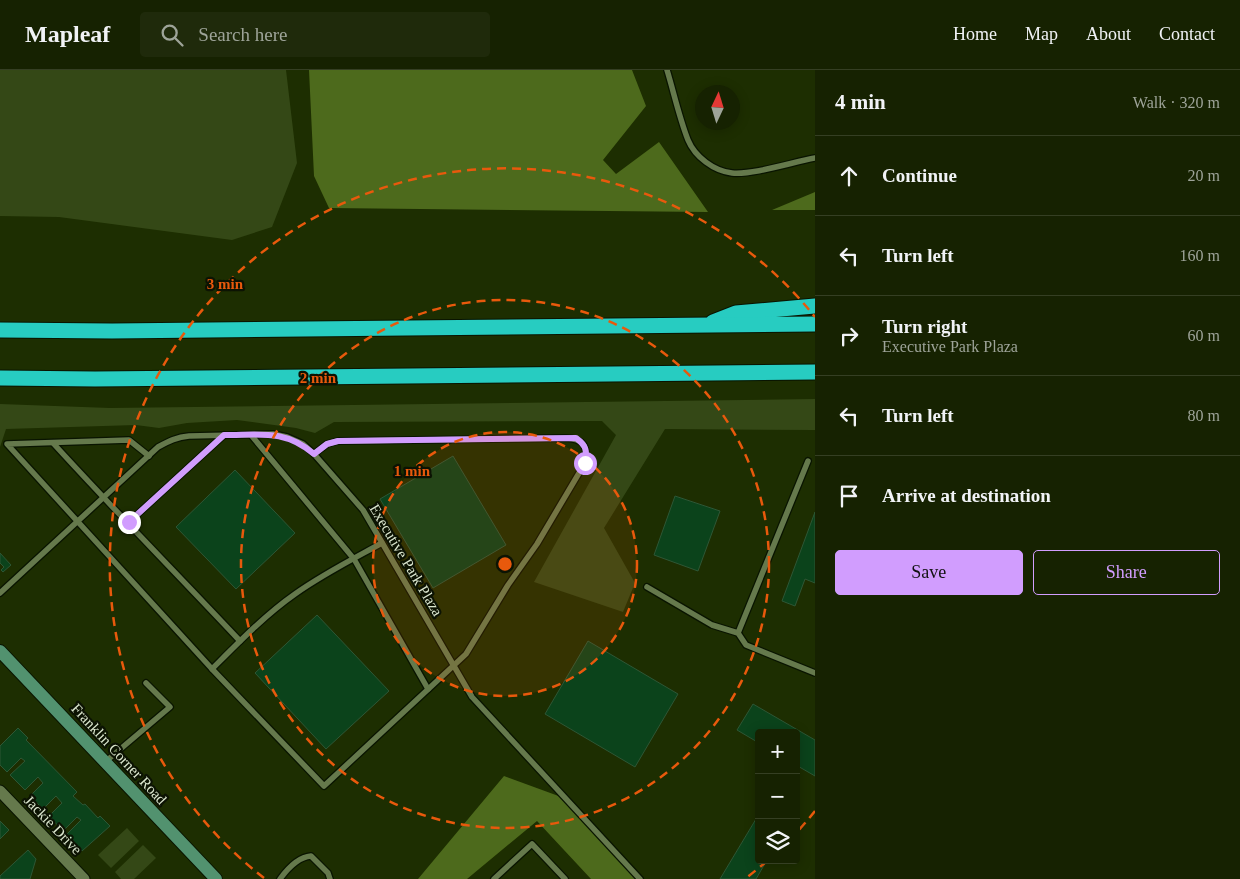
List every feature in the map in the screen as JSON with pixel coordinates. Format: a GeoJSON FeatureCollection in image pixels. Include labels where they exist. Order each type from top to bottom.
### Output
{"type":"FeatureCollection","features":[{"type":"Feature","properties":{"kind":"highway"},"geometry":{"type":"LineString","coordinates":[[705,325],[736,313],[815,306]]}},
{"type":"Feature","properties":{"kind":"highway"},"geometry":{"type":"LineString","coordinates":[[0,330],[122,331],[815,324]]}},
{"type":"Feature","properties":{"kind":"highway"},"geometry":{"type":"LineString","coordinates":[[0,378],[95,380],[815,372]]}},
{"type":"Feature","properties":{"kind":"main road","name":"Franklin Corner Road"},"geometry":{"type":"LineString","coordinates":[[0,651],[213,878]]}},
{"type":"Feature","properties":{"kind":"street","name":"Jackie Drive"},"geometry":{"type":"LineString","coordinates":[[0,791],[84,879]]}},
{"type":"Feature","properties":{"kind":"lane"},"geometry":{"type":"LineString","coordinates":[[667,70],[688,142],[708,164],[720,171],[733,173],[750,172],[815,158]]}},
{"type":"Feature","properties":{"kind":"lane","name":"Executive Park Plaza"},"geometry":{"type":"LineString","coordinates":[[0,593],[158,447],[176,437],[274,434],[288,437],[303,444],[314,454],[363,510],[472,697],[640,879]]}},
{"type":"Feature","properties":{"kind":"lane"},"geometry":{"type":"LineString","coordinates":[[129,522],[224,435]]}},
{"type":"Feature","properties":{"kind":"lane"},"geometry":{"type":"LineString","coordinates":[[251,435],[354,558],[428,689]]}},
{"type":"Feature","properties":{"kind":"lane"},"geometry":{"type":"LineString","coordinates":[[148,456],[129,440],[7,444],[212,669],[324,786],[470,648],[508,585],[537,544],[585,463],[587,453],[583,443],[576,438],[566,438],[338,441],[327,444],[314,454]]}},
{"type":"Feature","properties":{"kind":"lane"},"geometry":{"type":"LineString","coordinates":[[53,442],[103,498],[129,522],[240,641]]}},
{"type":"Feature","properties":{"kind":"lane"},"geometry":{"type":"LineString","coordinates":[[738,633],[808,461]]}},
{"type":"Feature","properties":{"kind":"lane"},"geometry":{"type":"LineString","coordinates":[[212,669],[263,619],[294,594],[382,543]]}},
{"type":"Feature","properties":{"kind":"lane"},"geometry":{"type":"LineString","coordinates":[[647,587],[712,625],[738,633],[746,645],[815,673]]}},
{"type":"Feature","properties":{"kind":"lane"},"geometry":{"type":"LineString","coordinates":[[105,762],[170,707],[146,682]]}},
{"type":"Feature","properties":{"kind":"lane"},"geometry":{"type":"LineString","coordinates":[[494,879],[532,844],[565,879]]}},
{"type":"Feature","properties":{"kind":"lane"},"geometry":{"type":"LineString","coordinates":[[280,879],[295,862],[311,856],[328,873],[330,879]]}},
{"type":"Feature","properties":{"kind":"green space"},"geometry":{"type":"Polygon","coordinates":[[[0,70],[286,70],[297,163],[272,227],[232,240],[59,217],[0,216],[0,70]]]}},
{"type":"Feature","properties":{"kind":"green space"},"geometry":{"type":"Polygon","coordinates":[[[309,70],[632,70],[646,106],[603,160],[616,174],[659,142],[708,212],[329,208],[314,176],[309,70]]]}},
{"type":"Feature","properties":{"kind":"green space"},"geometry":{"type":"Polygon","coordinates":[[[815,192],[815,210],[772,210],[815,192]]]}},
{"type":"Feature","properties":{"kind":"green space"},"geometry":{"type":"Polygon","coordinates":[[[815,399],[815,430],[665,429],[604,528],[635,583],[623,612],[534,582],[616,435],[602,421],[334,422],[315,433],[296,428],[237,420],[187,423],[159,428],[136,425],[6,429],[0,447],[0,404],[110,408],[815,399]]]}},
{"type":"Feature","properties":{"kind":"green space"},"geometry":{"type":"Polygon","coordinates":[[[504,776],[564,798],[636,879],[591,879],[537,821],[467,879],[418,879],[504,776]]]}},
{"type":"Feature","properties":{"kind":"green space"},"geometry":{"type":"Polygon","coordinates":[[[127,828],[139,841],[111,868],[98,855],[127,828]]]}},
{"type":"Feature","properties":{"kind":"green space"},"geometry":{"type":"Polygon","coordinates":[[[143,845],[156,858],[134,879],[121,879],[115,872],[143,845]]]}},
{"type":"Feature","properties":{"kind":"building"},"geometry":{"type":"Polygon","coordinates":[[[453,456],[506,545],[433,588],[380,499],[453,456]]]}},
{"type":"Feature","properties":{"kind":"building"},"geometry":{"type":"Polygon","coordinates":[[[235,470],[295,533],[236,589],[176,527],[235,470]]]}},
{"type":"Feature","properties":{"kind":"building"},"geometry":{"type":"Polygon","coordinates":[[[675,496],[720,511],[698,571],[654,555],[675,496]]]}},
{"type":"Feature","properties":{"kind":"building"},"geometry":{"type":"Polygon","coordinates":[[[815,512],[815,583],[805,579],[795,606],[782,601],[815,512]]]}},
{"type":"Feature","properties":{"kind":"building"},"geometry":{"type":"Polygon","coordinates":[[[0,553],[11,565],[3,572],[1,570],[4,567],[0,563],[0,553]]]}},
{"type":"Feature","properties":{"kind":"building"},"geometry":{"type":"Polygon","coordinates":[[[317,615],[389,691],[326,749],[255,673],[317,615]]]}},
{"type":"Feature","properties":{"kind":"building"},"geometry":{"type":"Polygon","coordinates":[[[588,641],[678,694],[635,767],[545,714],[588,641]]]}},
{"type":"Feature","properties":{"kind":"building"},"geometry":{"type":"Polygon","coordinates":[[[753,704],[796,729],[755,729],[755,741],[737,730],[753,704]]]}},
{"type":"Feature","properties":{"kind":"building"},"geometry":{"type":"Polygon","coordinates":[[[18,728],[28,738],[26,740],[77,792],[73,796],[110,826],[82,851],[67,834],[81,820],[77,817],[63,831],[49,816],[62,803],[56,796],[43,809],[30,796],[43,783],[38,777],[25,790],[10,775],[25,761],[21,758],[7,772],[0,765],[0,746],[18,728]]]}},
{"type":"Feature","properties":{"kind":"building"},"geometry":{"type":"Polygon","coordinates":[[[800,731],[815,740],[815,776],[800,767],[800,731]]]}},
{"type":"Feature","properties":{"kind":"building"},"geometry":{"type":"Polygon","coordinates":[[[0,821],[9,830],[0,839],[0,821]]]}},
{"type":"Feature","properties":{"kind":"building"},"geometry":{"type":"Polygon","coordinates":[[[755,821],[755,864],[765,864],[756,879],[720,879],[755,821]]]}},
{"type":"Feature","properties":{"kind":"building"},"geometry":{"type":"Polygon","coordinates":[[[28,850],[36,859],[30,879],[0,879],[0,876],[28,850]]]}},
{"type":"Feature","properties":{"kind":"route"},"geometry":{"type":"LineString","coordinates":[[129,522],[224,435],[274,434],[288,437],[303,444],[314,454],[327,444],[338,441],[576,438],[583,443],[587,453],[585,463]]}}]}
